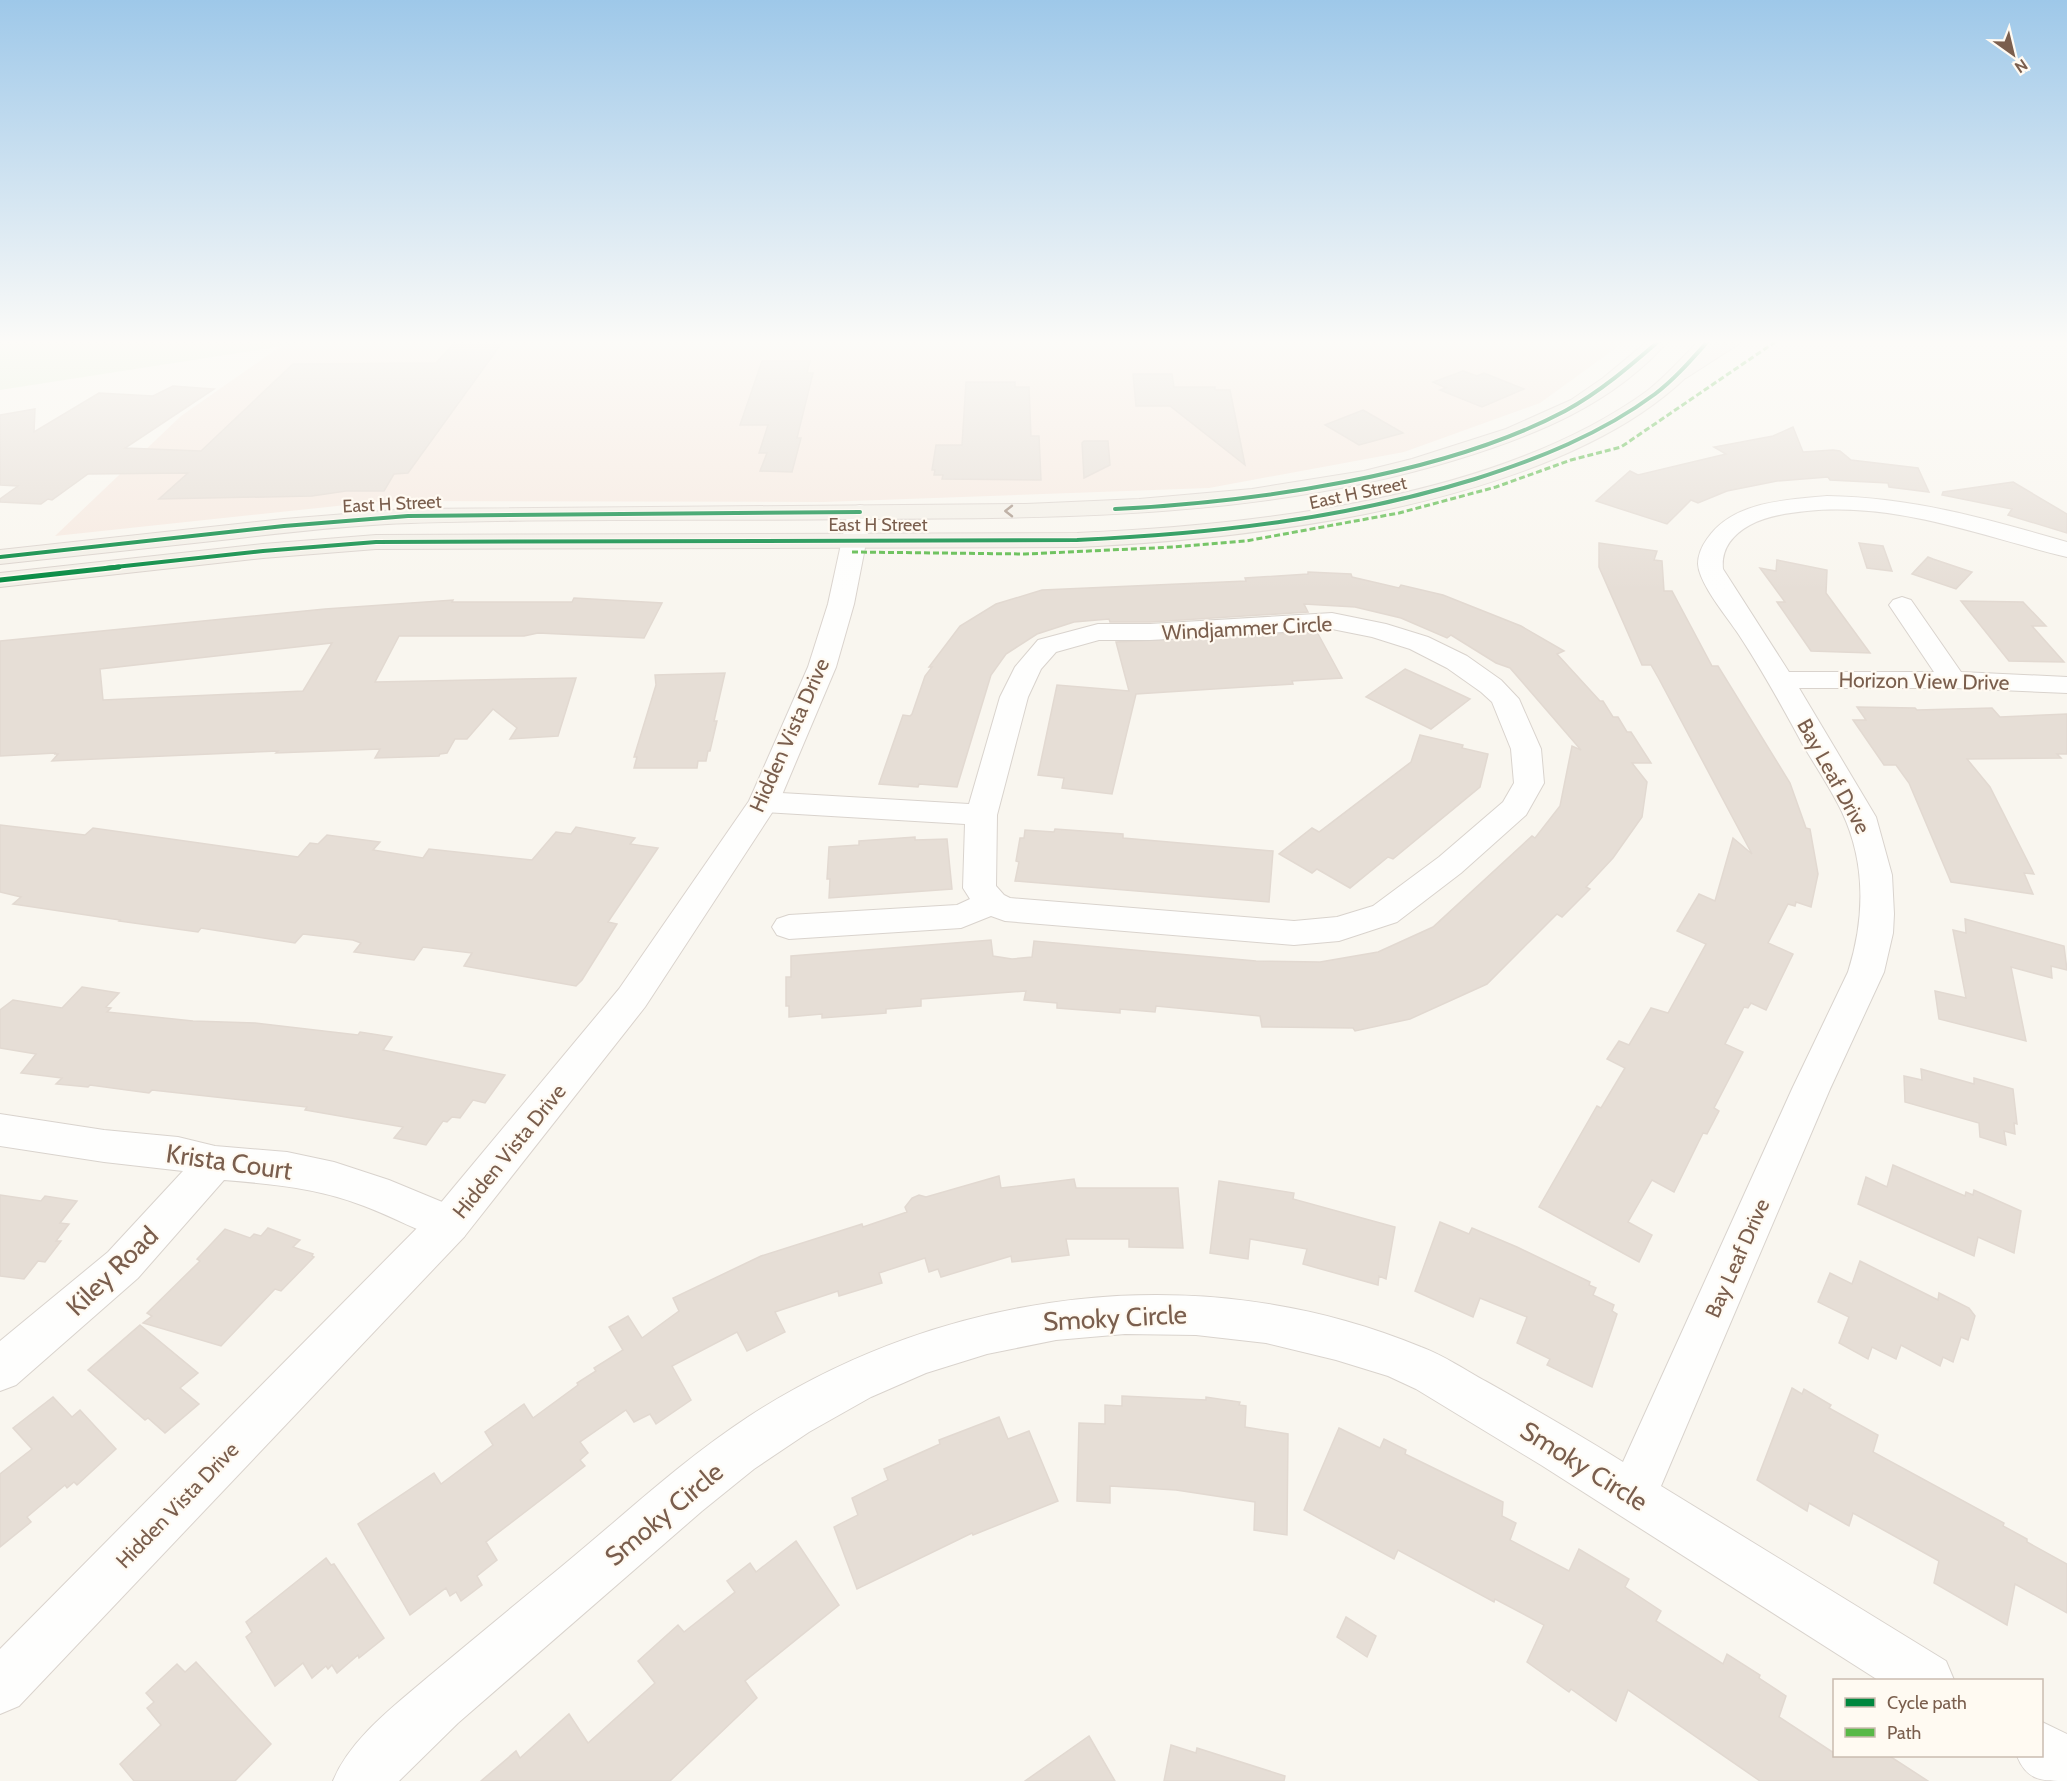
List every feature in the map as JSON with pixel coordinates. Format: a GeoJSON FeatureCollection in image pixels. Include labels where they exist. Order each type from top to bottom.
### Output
{"type":"FeatureCollection","features":[{"type":"Feature","properties":{"kind":"main road","name":"East H Street"},"geometry":{"type":"LineString","coordinates":[[0,557],[284,526],[408,516],[1122,508],[1248,497],[1380,475],[1434,461],[1507,436],[1535,423]]}},
{"type":"Feature","properties":{"kind":"main road","name":"East H Street"},"geometry":{"type":"LineString","coordinates":[[0,580],[263,551],[376,542],[1078,540],[1246,527],[1329,516],[1494,474],[1560,448],[1611,423]]}},
{"type":"Feature","properties":{"kind":"street","name":"Bay Leaf Drive"},"geometry":{"type":"LineString","coordinates":[[1633,1495],[1811,1089],[1866,972],[1876,935],[1879,904],[1877,874],[1870,844],[1859,815],[1780,680],[1711,569],[1710,558],[1719,539],[1727,530],[1746,518],[1782,507],[1822,502],[1893,506],[1953,517],[2067,550]]}},
{"type":"Feature","properties":{"kind":"street","name":"Hidden Vista Drive"},"geometry":{"type":"LineString","coordinates":[[0,1687],[449,1224],[632,998],[764,802],[822,667],[841,604],[860,512]]}},
{"type":"Feature","properties":{"kind":"street"},"geometry":{"type":"LineString","coordinates":[[1902,605],[1953,680]]}},
{"type":"Feature","properties":{"kind":"street","name":"Windjammer Circle"},"geometry":{"type":"LineString","coordinates":[[1332,621],[1377,630],[1438,652],[1491,686],[1505,699],[1526,749],[1529,783],[1515,808],[1450,865],[1385,914],[1339,928],[1294,933],[1005,909],[992,903],[978,888],[981,815],[1014,697],[1029,667],[1047,646],[1098,633],[1332,621]]}},
{"type":"Feature","properties":{"kind":"street","name":"Horizon View Drive"},"geometry":{"type":"LineString","coordinates":[[1780,680],[1953,680],[2067,686]]}},
{"type":"Feature","properties":{"kind":"street"},"geometry":{"type":"LineString","coordinates":[[764,802],[981,815]]}},
{"type":"Feature","properties":{"kind":"street"},"geometry":{"type":"LineString","coordinates":[[789,927],[961,916],[992,903]]}},
{"type":"Feature","properties":{"kind":"street","name":"Krista Court"},"geometry":{"type":"LineString","coordinates":[[0,1130],[104,1146],[178,1153],[215,1163],[287,1169],[334,1179],[375,1192],[449,1224]]}},
{"type":"Feature","properties":{"kind":"street","name":"Kiley Road"},"geometry":{"type":"LineString","coordinates":[[0,1370],[67,1316],[123,1265],[215,1163]]}},
{"type":"Feature","properties":{"kind":"street","name":"Smoky Circle"},"geometry":{"type":"LineString","coordinates":[[361,1781],[415,1725],[741,1451],[791,1416],[841,1388],[944,1344],[1049,1319],[1101,1314],[1152,1312],[1204,1314],[1257,1320],[1309,1331],[1362,1346],[1415,1366],[1514,1422],[1633,1495],[1800,1604],[1924,1679]]}},
{"type":"Feature","properties":{"kind":"street"},"geometry":{"type":"LineString","coordinates":[[2043,1751],[2067,1765]]}},
{"type":"Feature","properties":{"kind":"shaded area"},"geometry":{"type":"Polygon","coordinates":[[[174,423],[1484,423],[1404,452],[1209,488],[823,502],[384,501],[55,536],[174,423]]]}},
{"type":"Feature","properties":{"kind":"building"},"geometry":{"type":"Polygon","coordinates":[[[0,423],[34,423],[34,432],[49,423],[163,423],[125,448],[201,451],[230,423],[444,423],[408,473],[394,474],[384,491],[346,491],[312,496],[159,499],[188,473],[88,474],[52,500],[48,499],[41,504],[0,502],[0,499],[18,486],[0,485],[0,423]]]}},
{"type":"Feature","properties":{"kind":"building"},"geometry":{"type":"Polygon","coordinates":[[[741,423],[801,423],[797,438],[801,438],[792,472],[760,471],[767,453],[759,453],[768,425],[740,425],[741,423]]]}},
{"type":"Feature","properties":{"kind":"building"},"geometry":{"type":"Polygon","coordinates":[[[963,423],[1030,423],[1031,436],[1039,436],[1041,480],[942,479],[943,475],[934,475],[935,470],[932,470],[936,445],[962,445],[963,423]]]}},
{"type":"Feature","properties":{"kind":"building"},"geometry":{"type":"Polygon","coordinates":[[[1192,423],[1237,423],[1245,465],[1192,423]]]}},
{"type":"Feature","properties":{"kind":"building"},"geometry":{"type":"Polygon","coordinates":[[[1386,423],[1403,433],[1359,445],[1325,425],[1386,423]]]}},
{"type":"Feature","properties":{"kind":"building"},"geometry":{"type":"Polygon","coordinates":[[[1793,427],[1803,452],[1833,450],[1840,451],[1851,460],[1918,468],[1929,492],[1889,487],[1888,483],[1830,480],[1828,477],[1777,481],[1727,491],[1698,503],[1691,500],[1667,524],[1596,501],[1630,471],[1638,475],[1726,454],[1714,447],[1773,436],[1793,427]]]}},
{"type":"Feature","properties":{"kind":"building"},"geometry":{"type":"Polygon","coordinates":[[[1084,441],[1108,441],[1110,465],[1084,478],[1082,443],[1084,441]]]}},
{"type":"Feature","properties":{"kind":"building"},"geometry":{"type":"Polygon","coordinates":[[[2013,482],[2067,514],[2067,533],[2008,515],[2012,509],[1942,495],[1943,492],[2013,482]]]}},
{"type":"Feature","properties":{"kind":"building"},"geometry":{"type":"Polygon","coordinates":[[[1599,543],[1657,551],[1654,560],[1662,561],[1664,591],[1672,591],[1712,666],[1718,666],[1790,783],[1806,828],[1810,829],[1818,874],[1811,907],[1796,902],[1795,906],[1788,904],[1768,943],[1793,954],[1766,1010],[1751,1003],[1748,1008],[1744,1007],[1725,1044],[1743,1052],[1714,1108],[1719,1111],[1707,1134],[1703,1133],[1674,1192],[1652,1180],[1628,1222],[1652,1235],[1639,1262],[1539,1207],[1597,1106],[1601,1108],[1625,1068],[1607,1059],[1619,1041],[1629,1045],[1651,1008],[1668,1013],[1706,944],[1677,931],[1699,894],[1715,901],[1733,838],[1752,854],[1651,665],[1642,665],[1599,567],[1599,543]]]}},
{"type":"Feature","properties":{"kind":"building"},"geometry":{"type":"Polygon","coordinates":[[[1859,543],[1883,546],[1892,571],[1867,568],[1859,543]]]}},
{"type":"Feature","properties":{"kind":"building"},"geometry":{"type":"Polygon","coordinates":[[[1928,557],[1972,572],[1956,589],[1912,574],[1928,557]]]}},
{"type":"Feature","properties":{"kind":"building"},"geometry":{"type":"Polygon","coordinates":[[[1777,560],[1827,570],[1826,593],[1870,653],[1811,651],[1777,602],[1785,602],[1760,568],[1776,571],[1777,560]]]}},
{"type":"Feature","properties":{"kind":"building"},"geometry":{"type":"Polygon","coordinates":[[[1308,572],[1351,574],[1352,577],[1399,588],[1401,585],[1443,595],[1521,626],[1564,651],[1557,654],[1600,701],[1603,701],[1613,717],[1618,717],[1627,732],[1631,732],[1651,763],[1632,763],[1647,782],[1642,817],[1613,858],[1586,887],[1590,889],[1562,917],[1557,914],[1487,984],[1410,1019],[1355,1031],[1353,1028],[1262,1027],[1260,1016],[1156,1006],[1155,1012],[1120,1009],[1120,1013],[1057,1008],[1057,1003],[1024,1000],[1026,991],[921,999],[921,1006],[886,1009],[886,1013],[822,1018],[822,1014],[789,1017],[789,1006],[786,1006],[786,977],[791,977],[791,956],[991,940],[993,956],[1012,959],[1032,957],[1034,941],[1256,961],[1320,962],[1378,952],[1433,927],[1532,836],[1535,838],[1560,806],[1572,746],[1581,750],[1510,668],[1496,663],[1451,635],[1447,638],[1401,618],[1355,607],[1304,604],[1308,612],[1150,622],[1110,622],[1109,619],[1074,622],[1037,634],[1006,654],[991,675],[957,787],[879,784],[903,715],[912,714],[925,676],[932,667],[929,667],[960,626],[996,604],[1042,590],[1246,581],[1245,578],[1308,574],[1308,572]]]}},
{"type":"Feature","properties":{"kind":"building"},"geometry":{"type":"Polygon","coordinates":[[[574,598],[662,603],[644,638],[538,633],[524,636],[399,636],[375,682],[576,678],[558,736],[510,739],[517,728],[493,709],[467,739],[455,739],[447,753],[439,756],[375,758],[380,749],[52,761],[58,754],[0,756],[0,641],[325,609],[453,600],[452,602],[572,602],[574,598]],[[332,643],[100,669],[103,700],[303,691],[332,643]]]}},
{"type":"Feature","properties":{"kind":"building"},"geometry":{"type":"Polygon","coordinates":[[[1961,601],[2023,602],[2046,626],[2032,626],[2064,662],[2009,661],[1961,601]]]}},
{"type":"Feature","properties":{"kind":"building"},"geometry":{"type":"Polygon","coordinates":[[[1317,632],[1342,678],[1292,681],[1293,684],[1136,694],[1112,794],[1062,788],[1064,778],[1038,775],[1057,685],[1129,691],[1116,642],[1317,632]]]}},
{"type":"Feature","properties":{"kind":"building"},"geometry":{"type":"Polygon","coordinates":[[[1405,669],[1470,699],[1431,729],[1366,697],[1405,669]]]}},
{"type":"Feature","properties":{"kind":"building"},"geometry":{"type":"Polygon","coordinates":[[[725,673],[714,721],[717,721],[706,761],[698,761],[697,768],[634,768],[637,757],[634,757],[656,685],[655,675],[725,673]]]}},
{"type":"Feature","properties":{"kind":"building"},"geometry":{"type":"Polygon","coordinates":[[[1857,707],[1915,708],[1917,710],[1992,708],[2000,717],[2067,714],[2067,754],[2057,754],[2061,758],[1967,759],[1990,787],[2034,874],[2024,873],[2033,894],[1951,882],[1909,783],[1896,765],[1884,765],[1853,720],[1866,720],[1857,707]]]}},
{"type":"Feature","properties":{"kind":"building"},"geometry":{"type":"Polygon","coordinates":[[[1420,735],[1463,745],[1462,748],[1488,754],[1480,787],[1393,859],[1388,857],[1350,888],[1317,869],[1312,873],[1279,854],[1312,828],[1319,832],[1411,762],[1420,735]]]}},
{"type":"Feature","properties":{"kind":"building"},"geometry":{"type":"Polygon","coordinates":[[[0,825],[85,835],[93,828],[298,857],[310,843],[318,844],[327,835],[380,842],[373,850],[423,858],[429,849],[532,860],[556,832],[571,834],[576,827],[635,838],[630,844],[658,848],[608,922],[617,924],[576,986],[464,966],[472,953],[423,947],[414,960],[354,952],[361,943],[353,940],[303,934],[295,943],[201,928],[198,932],[13,904],[21,897],[0,892],[0,825]]]}},
{"type":"Feature","properties":{"kind":"building"},"geometry":{"type":"Polygon","coordinates":[[[1055,829],[1123,834],[1123,838],[1273,851],[1269,902],[1015,881],[1020,838],[1024,838],[1025,830],[1054,832],[1055,829]]]}},
{"type":"Feature","properties":{"kind":"building"},"geometry":{"type":"Polygon","coordinates":[[[915,837],[915,840],[947,839],[952,889],[829,898],[830,879],[827,879],[829,847],[859,845],[859,841],[915,837]]]}},
{"type":"Feature","properties":{"kind":"building"},"geometry":{"type":"Polygon","coordinates":[[[1965,919],[2064,946],[2067,970],[2051,966],[2052,978],[2011,967],[2026,1041],[1939,1019],[1935,991],[1966,998],[1953,930],[1966,933],[1965,919]]]}},
{"type":"Feature","properties":{"kind":"building"},"geometry":{"type":"Polygon","coordinates":[[[82,987],[119,993],[106,1007],[111,1008],[107,1012],[193,1021],[255,1023],[358,1035],[360,1032],[392,1037],[383,1050],[505,1075],[485,1103],[473,1100],[460,1118],[452,1117],[447,1122],[443,1121],[426,1145],[394,1138],[403,1127],[305,1110],[307,1107],[152,1090],[149,1093],[90,1085],[88,1087],[56,1084],[62,1078],[21,1073],[36,1054],[0,1048],[0,1010],[13,1000],[62,1008],[82,987]]]}},
{"type":"Feature","properties":{"kind":"building"},"geometry":{"type":"Polygon","coordinates":[[[1921,1069],[1974,1084],[1974,1078],[2013,1089],[2017,1124],[2014,1123],[2015,1134],[2004,1131],[2006,1145],[1980,1137],[1979,1123],[1905,1102],[1904,1076],[1922,1080],[1921,1069]]]}},
{"type":"Feature","properties":{"kind":"building"},"geometry":{"type":"Polygon","coordinates":[[[1893,1165],[1965,1196],[1966,1192],[1973,1195],[1974,1190],[2021,1211],[2014,1253],[1978,1237],[1974,1256],[1858,1204],[1866,1177],[1887,1187],[1893,1165]]]}},
{"type":"Feature","properties":{"kind":"building"},"geometry":{"type":"Polygon","coordinates":[[[999,1176],[1001,1188],[1074,1179],[1076,1188],[1178,1188],[1183,1248],[1129,1247],[1129,1239],[1066,1239],[1069,1255],[1012,1262],[1011,1256],[941,1277],[938,1269],[929,1272],[925,1258],[879,1273],[882,1283],[839,1296],[838,1291],[775,1312],[785,1332],[747,1351],[737,1332],[672,1366],[691,1400],[656,1424],[650,1414],[634,1422],[626,1410],[580,1442],[588,1453],[580,1460],[585,1466],[486,1542],[497,1560],[477,1576],[482,1585],[461,1601],[456,1592],[450,1596],[446,1588],[410,1615],[358,1524],[434,1473],[441,1484],[493,1445],[485,1432],[524,1404],[533,1418],[596,1371],[594,1368],[623,1350],[609,1327],[628,1316],[642,1338],[679,1311],[673,1298],[761,1256],[907,1212],[905,1207],[912,1198],[919,1195],[926,1197],[999,1176]]]}},
{"type":"Feature","properties":{"kind":"building"},"geometry":{"type":"Polygon","coordinates":[[[1219,1181],[1294,1193],[1293,1199],[1395,1227],[1386,1279],[1379,1276],[1378,1285],[1303,1264],[1307,1249],[1250,1239],[1248,1259],[1210,1253],[1219,1181]]]}},
{"type":"Feature","properties":{"kind":"building"},"geometry":{"type":"Polygon","coordinates":[[[0,1195],[41,1201],[45,1196],[77,1201],[60,1223],[69,1224],[56,1241],[61,1241],[45,1262],[38,1261],[24,1279],[0,1276],[0,1195]]]}},
{"type":"Feature","properties":{"kind":"building"},"geometry":{"type":"Polygon","coordinates":[[[1440,1222],[1469,1234],[1472,1228],[1517,1247],[1590,1282],[1589,1285],[1596,1288],[1593,1295],[1614,1305],[1612,1311],[1617,1314],[1592,1387],[1547,1365],[1550,1359],[1517,1343],[1527,1317],[1480,1298],[1473,1317],[1415,1291],[1440,1222]]]}},
{"type":"Feature","properties":{"kind":"building"},"geometry":{"type":"Polygon","coordinates":[[[268,1228],[300,1240],[293,1247],[313,1254],[314,1257],[281,1291],[275,1289],[221,1346],[143,1323],[152,1316],[147,1313],[200,1261],[197,1259],[225,1229],[250,1238],[254,1234],[261,1236],[268,1228]]]}},
{"type":"Feature","properties":{"kind":"building"},"geometry":{"type":"Polygon","coordinates":[[[1860,1261],[1938,1300],[1939,1293],[1969,1308],[1975,1316],[1968,1340],[1961,1337],[1953,1362],[1943,1357],[1940,1366],[1901,1345],[1896,1359],[1872,1347],[1868,1359],[1839,1343],[1849,1317],[1818,1302],[1830,1273],[1852,1284],[1860,1261]]]}},
{"type":"Feature","properties":{"kind":"building"},"geometry":{"type":"Polygon","coordinates":[[[140,1325],[198,1373],[180,1388],[199,1404],[165,1433],[148,1418],[145,1420],[88,1370],[140,1325]]]}},
{"type":"Feature","properties":{"kind":"building"},"geometry":{"type":"Polygon","coordinates":[[[1792,1388],[1802,1394],[1804,1389],[1831,1405],[1829,1408],[1878,1435],[1873,1452],[2004,1523],[2003,1526],[2027,1539],[2027,1542],[2067,1564],[2067,1613],[2015,1584],[2007,1625],[1934,1583],[1939,1561],[1853,1513],[1849,1526],[1809,1503],[1807,1511],[1757,1480],[1792,1388]]]}},
{"type":"Feature","properties":{"kind":"building"},"geometry":{"type":"Polygon","coordinates":[[[1122,1396],[1206,1400],[1206,1397],[1240,1402],[1239,1405],[1246,1406],[1245,1427],[1288,1434],[1287,1535],[1254,1530],[1255,1502],[1176,1490],[1110,1486],[1110,1503],[1077,1501],[1079,1423],[1105,1424],[1105,1405],[1122,1406],[1122,1396]]]}},
{"type":"Feature","properties":{"kind":"building"},"geometry":{"type":"Polygon","coordinates":[[[53,1397],[72,1417],[80,1410],[116,1449],[77,1485],[74,1482],[67,1488],[65,1485],[27,1517],[31,1522],[0,1547],[0,1474],[32,1449],[13,1428],[53,1397]]]}},
{"type":"Feature","properties":{"kind":"building"},"geometry":{"type":"Polygon","coordinates":[[[999,1417],[1008,1439],[1029,1431],[1058,1501],[973,1535],[972,1533],[857,1589],[834,1527],[858,1515],[852,1498],[888,1480],[884,1469],[940,1444],[939,1440],[999,1417]]]}},
{"type":"Feature","properties":{"kind":"building"},"geometry":{"type":"Polygon","coordinates":[[[1339,1428],[1380,1448],[1384,1439],[1406,1450],[1405,1454],[1503,1502],[1502,1516],[1516,1523],[1510,1540],[1569,1571],[1579,1549],[1629,1579],[1625,1587],[1661,1611],[1656,1621],[1723,1664],[1727,1654],[1760,1675],[1759,1678],[1786,1696],[1779,1717],[1833,1752],[1833,1757],[1891,1757],[1928,1781],[1760,1781],[1628,1690],[1616,1721],[1571,1689],[1569,1692],[1527,1662],[1544,1625],[1495,1599],[1494,1602],[1398,1550],[1394,1559],[1304,1510],[1339,1428]]]}},
{"type":"Feature","properties":{"kind":"building"},"geometry":{"type":"Polygon","coordinates":[[[796,1541],[839,1605],[745,1681],[757,1698],[670,1781],[481,1781],[516,1751],[520,1758],[569,1714],[588,1743],[655,1683],[638,1661],[678,1625],[684,1632],[735,1592],[727,1581],[750,1563],[756,1572],[796,1541]]]}},
{"type":"Feature","properties":{"kind":"building"},"geometry":{"type":"Polygon","coordinates":[[[326,1558],[331,1565],[334,1564],[384,1638],[359,1658],[358,1655],[337,1673],[332,1665],[328,1669],[326,1666],[312,1678],[303,1663],[275,1686],[246,1637],[252,1632],[246,1622],[326,1558]]]}},
{"type":"Feature","properties":{"kind":"building"},"geometry":{"type":"Polygon","coordinates":[[[1346,1617],[1376,1636],[1367,1657],[1337,1637],[1346,1617]]]}},
{"type":"Feature","properties":{"kind":"building"},"geometry":{"type":"Polygon","coordinates":[[[196,1662],[271,1744],[235,1781],[134,1781],[120,1764],[161,1725],[147,1708],[154,1702],[146,1693],[177,1664],[185,1672],[196,1662]]]}},
{"type":"Feature","properties":{"kind":"building"},"geometry":{"type":"Polygon","coordinates":[[[1089,1736],[1115,1781],[1025,1781],[1089,1736]]]}},
{"type":"Feature","properties":{"kind":"building"},"geometry":{"type":"Polygon","coordinates":[[[1171,1745],[1196,1753],[1197,1748],[1285,1776],[1284,1781],[1164,1781],[1171,1745]]]}},
{"type":"Feature","properties":{"kind":"marked path"},"geometry":{"type":"LineString","coordinates":[[852,552],[1025,554],[1246,541],[1399,513],[1496,487],[1571,460],[1621,447],[1656,423]]}},
{"type":"Feature","properties":{"kind":"cycle path"},"geometry":{"type":"LineString","coordinates":[[1115,509],[1299,489],[1369,476],[1439,459],[1539,423]]}},
{"type":"Feature","properties":{"kind":"cycle path"},"geometry":{"type":"LineString","coordinates":[[0,580],[263,551],[376,542],[981,541],[1077,540],[1174,535],[1271,524],[1414,496],[1461,483],[1537,457],[1587,436],[1610,423]]}},
{"type":"Feature","properties":{"kind":"cycle path"},"geometry":{"type":"LineString","coordinates":[[0,557],[284,526],[408,516],[860,512]]}}]}
